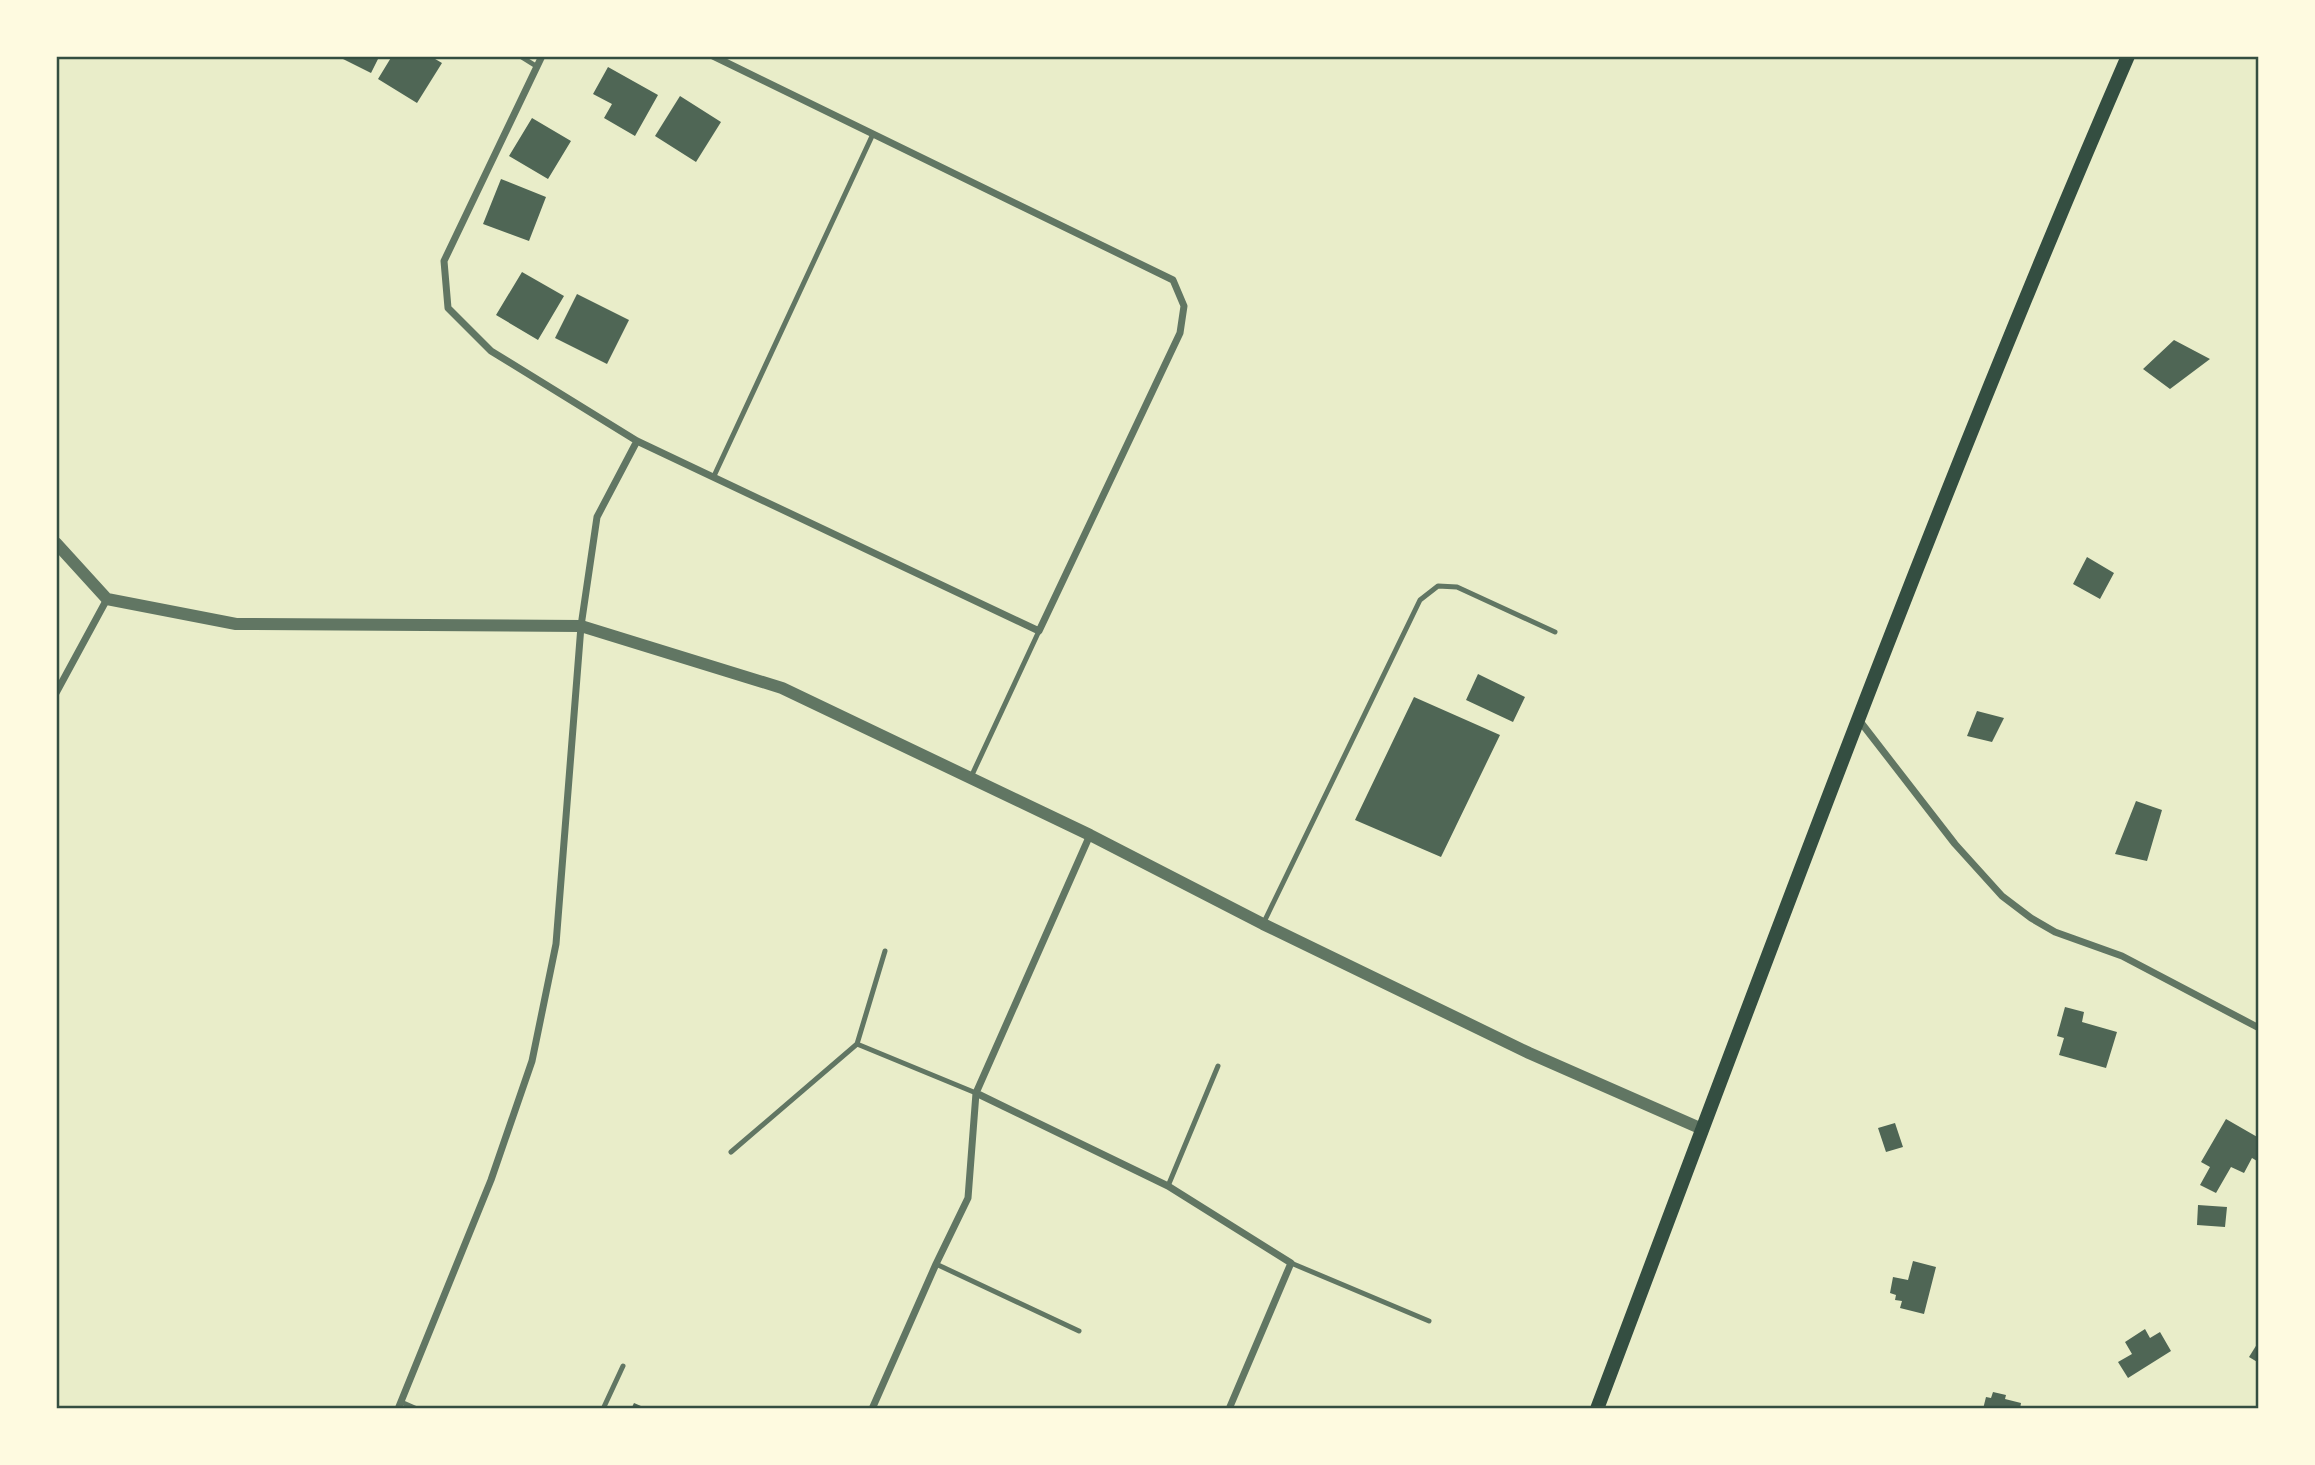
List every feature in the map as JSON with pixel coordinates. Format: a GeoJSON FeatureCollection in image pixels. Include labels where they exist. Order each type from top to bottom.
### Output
{"type":"FeatureCollection","features":[{"type":"Feature","properties":{"kind":"main road"},"geometry":{"type":"LineString","coordinates":[[1597,1409],[1990,382],[2128,56]]}},
{"type":"Feature","properties":{"kind":"street"},"geometry":{"type":"LineString","coordinates":[[542,56],[444,261],[449,308],[491,351],[637,442],[1039,631],[1180,333],[1185,306],[1173,280],[713,56]]}},
{"type":"Feature","properties":{"kind":"street"},"geometry":{"type":"LineString","coordinates":[[400,1405],[491,1180],[532,1061],[556,944],[581,626],[597,517],[637,442]]}},
{"type":"Feature","properties":{"kind":"street"},"geometry":{"type":"LineString","coordinates":[[56,542],[107,599],[236,624],[581,626],[782,688],[1090,835],[1263,924],[1529,1053],[1702,1129]]}},
{"type":"Feature","properties":{"kind":"street"},"geometry":{"type":"LineString","coordinates":[[56,693],[107,599]]}},
{"type":"Feature","properties":{"kind":"street"},"geometry":{"type":"LineString","coordinates":[[1859,720],[1955,844],[2002,896],[2055,932],[2122,956],[2259,1028]]}},
{"type":"Feature","properties":{"kind":"street"},"geometry":{"type":"LineString","coordinates":[[872,1409],[968,1198],[976,1093],[1090,835]]}},
{"type":"Feature","properties":{"kind":"street"},"geometry":{"type":"LineString","coordinates":[[976,1093],[1168,1186],[1291,1263],[1229,1409]]}},
{"type":"Feature","properties":{"kind":"lane"},"geometry":{"type":"LineString","coordinates":[[520,56],[536,66]]}},
{"type":"Feature","properties":{"kind":"lane"},"geometry":{"type":"LineString","coordinates":[[714,476],[873,134]]}},
{"type":"Feature","properties":{"kind":"lane"},"geometry":{"type":"LineString","coordinates":[[1263,924],[1420,600],[1438,586],[1457,587],[1555,632]]}},
{"type":"Feature","properties":{"kind":"lane"},"geometry":{"type":"LineString","coordinates":[[970,779],[1039,631]]}},
{"type":"Feature","properties":{"kind":"lane"},"geometry":{"type":"LineString","coordinates":[[730,1152],[857,1044],[885,951]]}},
{"type":"Feature","properties":{"kind":"lane"},"geometry":{"type":"LineString","coordinates":[[857,1044],[976,1093]]}},
{"type":"Feature","properties":{"kind":"lane"},"geometry":{"type":"LineString","coordinates":[[1168,1186],[1217,1066]]}},
{"type":"Feature","properties":{"kind":"lane"},"geometry":{"type":"LineString","coordinates":[[1291,1263],[1429,1321]]}},
{"type":"Feature","properties":{"kind":"lane"},"geometry":{"type":"LineString","coordinates":[[936,1264],[1079,1331]]}},
{"type":"Feature","properties":{"kind":"lane"},"geometry":{"type":"LineString","coordinates":[[603,1409],[624,1366]]}},
{"type":"Feature","properties":{"kind":"lane"},"geometry":{"type":"LineString","coordinates":[[400,1405],[417,1409]]}},
{"type":"Feature","properties":{"kind":"building"},"geometry":{"type":"Polygon","coordinates":[[[337,56],[373,56],[378,59],[371,73],[337,56]]]}},
{"type":"Feature","properties":{"kind":"building"},"geometry":{"type":"Polygon","coordinates":[[[392,56],[430,56],[442,63],[417,103],[378,79],[392,56]]]}},
{"type":"Feature","properties":{"kind":"building"},"geometry":{"type":"Polygon","coordinates":[[[608,67],[658,95],[635,136],[604,118],[612,104],[593,94],[608,67]]]}},
{"type":"Feature","properties":{"kind":"building"},"geometry":{"type":"Polygon","coordinates":[[[680,96],[721,122],[696,162],[655,136],[680,96]]]}},
{"type":"Feature","properties":{"kind":"building"},"geometry":{"type":"Polygon","coordinates":[[[532,118],[571,141],[548,179],[509,156],[532,118]]]}},
{"type":"Feature","properties":{"kind":"building"},"geometry":{"type":"Polygon","coordinates":[[[501,179],[546,197],[529,241],[483,224],[501,179]]]}},
{"type":"Feature","properties":{"kind":"building"},"geometry":{"type":"Polygon","coordinates":[[[522,272],[564,296],[538,340],[496,315],[522,272]]]}},
{"type":"Feature","properties":{"kind":"building"},"geometry":{"type":"Polygon","coordinates":[[[577,294],[629,320],[607,364],[555,338],[577,294]]]}},
{"type":"Feature","properties":{"kind":"building"},"geometry":{"type":"Polygon","coordinates":[[[2174,340],[2210,359],[2170,389],[2143,369],[2174,340]]]}},
{"type":"Feature","properties":{"kind":"building"},"geometry":{"type":"Polygon","coordinates":[[[2087,557],[2114,573],[2100,599],[2073,584],[2087,557]]]}},
{"type":"Feature","properties":{"kind":"building"},"geometry":{"type":"Polygon","coordinates":[[[1478,674],[1525,697],[1513,722],[1466,700],[1478,674]]]}},
{"type":"Feature","properties":{"kind":"building"},"geometry":{"type":"Polygon","coordinates":[[[1414,697],[1500,735],[1441,857],[1355,820],[1414,697]]]}},
{"type":"Feature","properties":{"kind":"building"},"geometry":{"type":"Polygon","coordinates":[[[1977,711],[2004,718],[1992,742],[1967,736],[1977,711]]]}},
{"type":"Feature","properties":{"kind":"building"},"geometry":{"type":"Polygon","coordinates":[[[2136,801],[2162,810],[2147,861],[2115,854],[2136,801]]]}},
{"type":"Feature","properties":{"kind":"building"},"geometry":{"type":"Polygon","coordinates":[[[2065,1007],[2084,1012],[2082,1022],[2117,1032],[2106,1068],[2059,1055],[2064,1038],[2057,1036],[2065,1007]]]}},
{"type":"Feature","properties":{"kind":"building"},"geometry":{"type":"Polygon","coordinates":[[[2226,1119],[2259,1138],[2259,1158],[2257,1161],[2252,1158],[2244,1173],[2231,1167],[2216,1193],[2200,1185],[2210,1167],[2201,1162],[2226,1119]]]}},
{"type":"Feature","properties":{"kind":"building"},"geometry":{"type":"Polygon","coordinates":[[[1895,1123],[1903,1147],[1886,1152],[1878,1128],[1895,1123]]]}},
{"type":"Feature","properties":{"kind":"building"},"geometry":{"type":"Polygon","coordinates":[[[2198,1205],[2227,1207],[2225,1227],[2197,1225],[2198,1205]]]}},
{"type":"Feature","properties":{"kind":"building"},"geometry":{"type":"Polygon","coordinates":[[[1913,1261],[1936,1267],[1924,1314],[1900,1308],[1902,1301],[1895,1300],[1896,1295],[1890,1293],[1893,1277],[1908,1280],[1913,1261]]]}},
{"type":"Feature","properties":{"kind":"building"},"geometry":{"type":"Polygon","coordinates":[[[2145,1329],[2150,1338],[2160,1332],[2171,1351],[2128,1378],[2118,1362],[2132,1354],[2125,1342],[2145,1329]]]}},
{"type":"Feature","properties":{"kind":"building"},"geometry":{"type":"Polygon","coordinates":[[[2259,1341],[2259,1363],[2249,1357],[2259,1341]]]}},
{"type":"Feature","properties":{"kind":"building"},"geometry":{"type":"Polygon","coordinates":[[[1993,1392],[2006,1395],[2005,1399],[2021,1403],[2020,1409],[1983,1409],[1986,1397],[1991,1398],[1993,1392]]]}},
{"type":"Feature","properties":{"kind":"building"},"geometry":{"type":"Polygon","coordinates":[[[634,1403],[648,1409],[631,1409],[634,1403]]]}}]}
